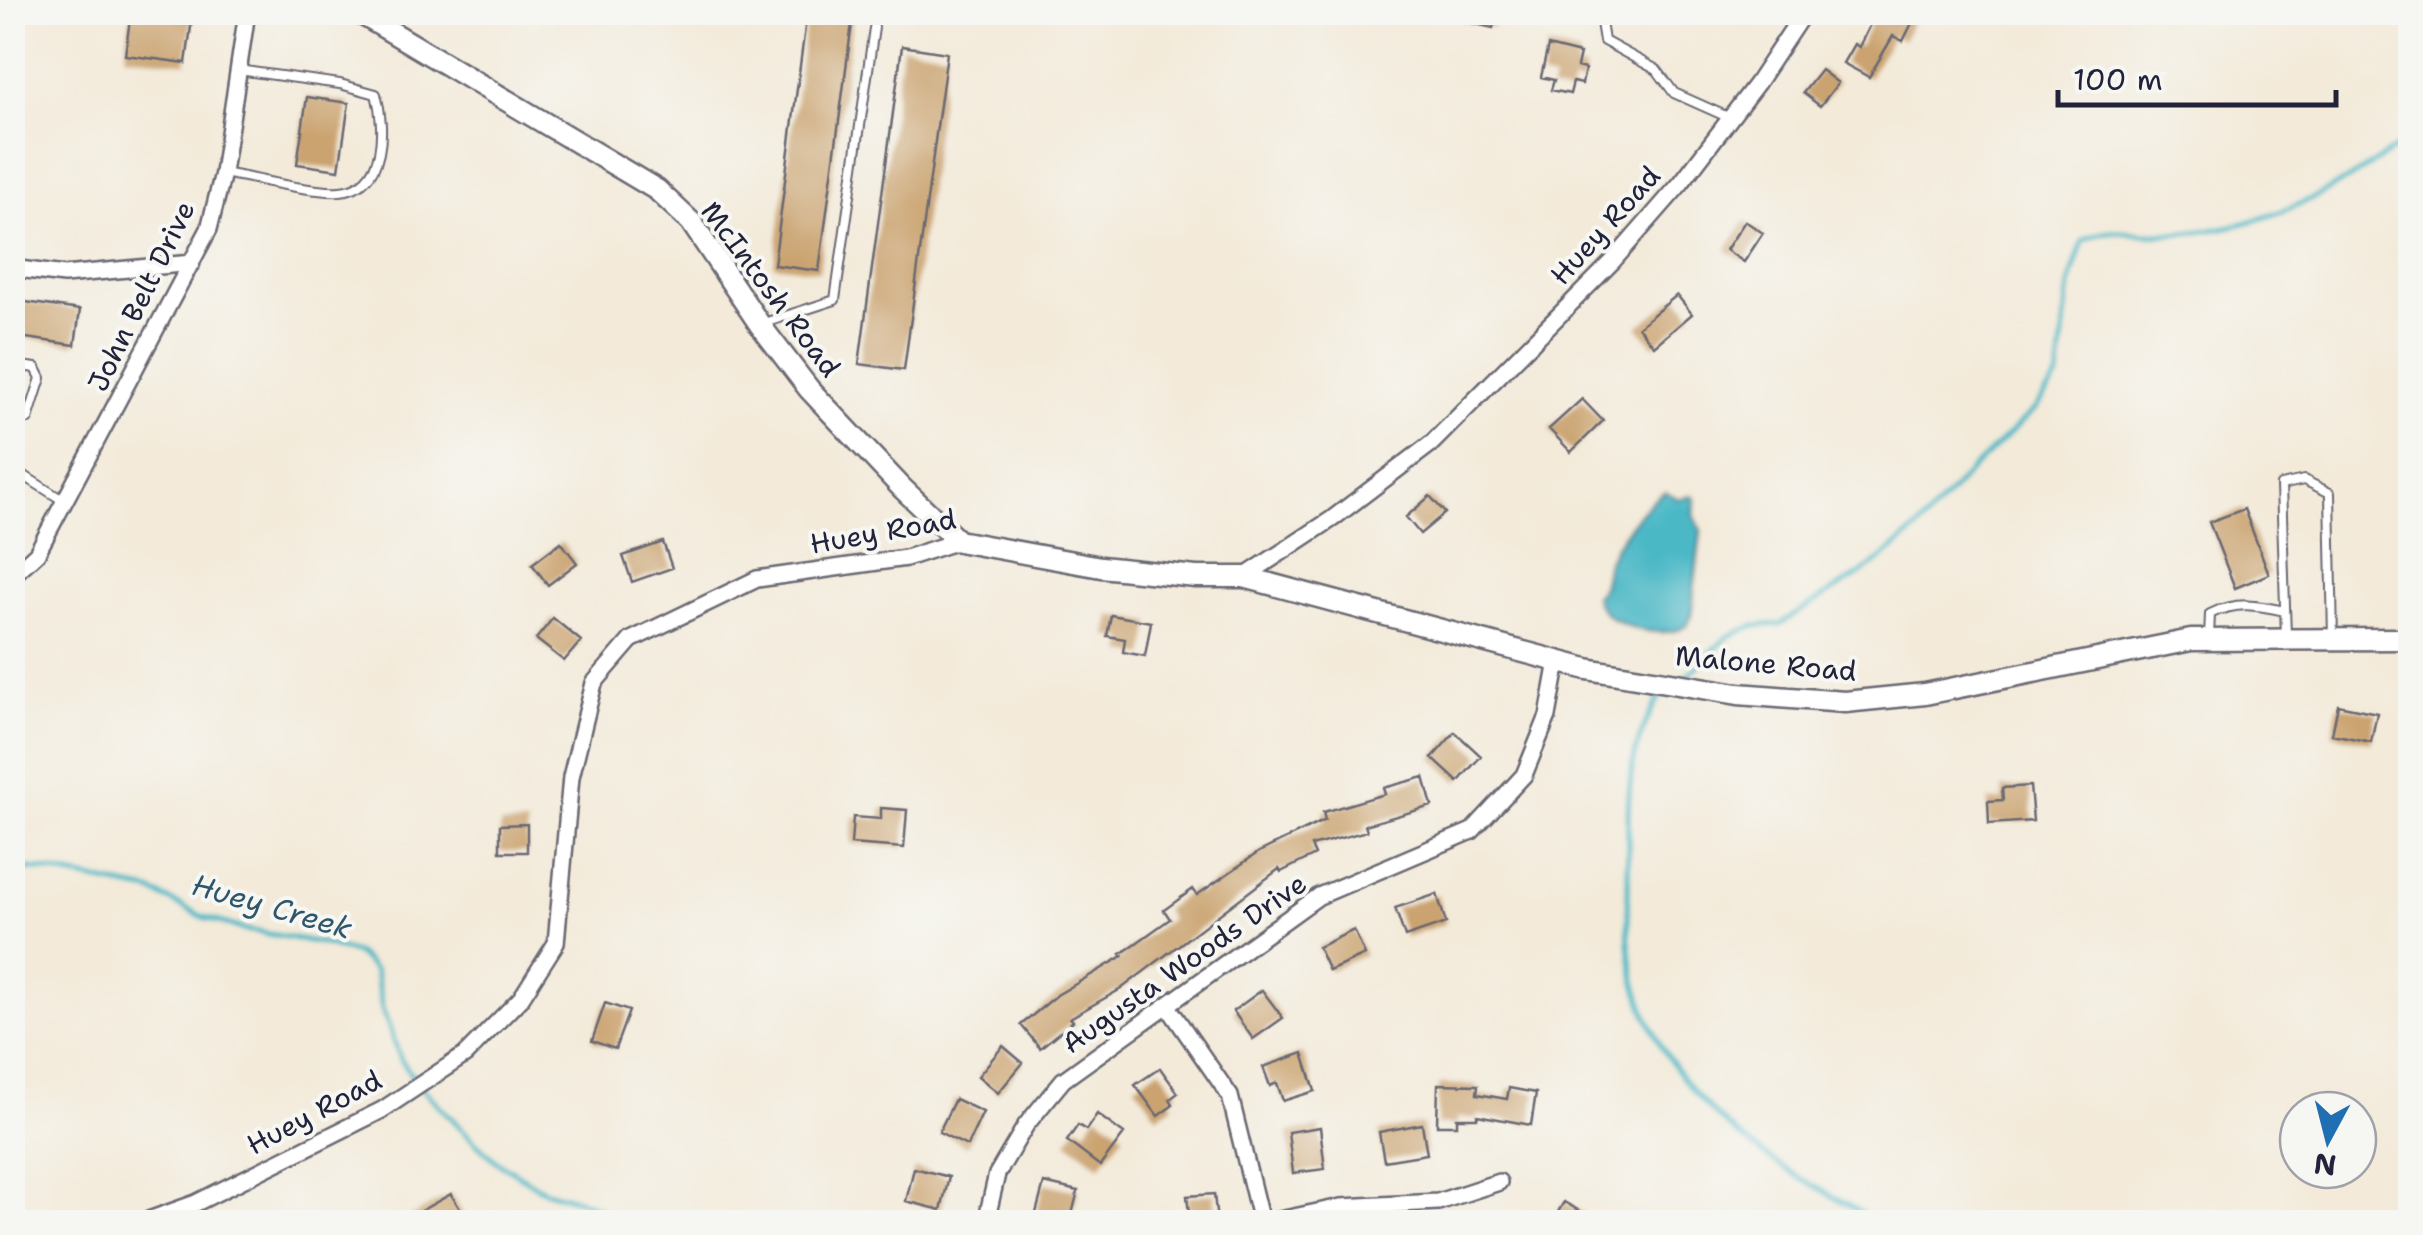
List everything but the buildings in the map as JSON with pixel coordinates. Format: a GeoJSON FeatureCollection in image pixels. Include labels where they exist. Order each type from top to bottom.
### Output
{"type":"FeatureCollection","features":[{"type":"Feature","properties":{"kind":"street","name":"John Belt Drive"},"geometry":{"type":"LineString","coordinates":[[12,576],[36,553],[209,229],[222,173],[247,12]]}},
{"type":"Feature","properties":{"kind":"street","name":"McIntosh Road"},"geometry":{"type":"LineString","coordinates":[[358,12],[657,190],[691,222],[808,389],[958,541]]}},
{"type":"Feature","properties":{"kind":"street","name":"Huey Road"},"geometry":{"type":"LineString","coordinates":[[144,1222],[196,1203],[382,1110],[466,1055],[521,998],[556,943],[571,777],[594,683],[631,640],[757,580],[906,558],[958,541],[1101,567],[1196,577],[1244,576],[1332,519],[1432,443],[1612,262],[1681,184],[1804,12]]}},
{"type":"Feature","properties":{"kind":"street"},"geometry":{"type":"LineString","coordinates":[[12,268],[64,274],[192,263]]}},
{"type":"Feature","properties":{"kind":"street","name":"Malone Road"},"geometry":{"type":"LineString","coordinates":[[1244,576],[1558,662],[1738,694],[1844,702],[1926,694],[2191,640],[2410,639]]}},
{"type":"Feature","properties":{"kind":"street","name":"Augusta Woods Drive"},"geometry":{"type":"LineString","coordinates":[[986,1222],[997,1174],[1026,1126],[1062,1080],[1319,896],[1472,831],[1524,775],[1548,716],[1558,662]]}},
{"type":"Feature","properties":{"kind":"street"},"geometry":{"type":"LineString","coordinates":[[1167,1005],[1230,1096],[1261,1222]]}},
{"type":"Feature","properties":{"kind":"street"},"geometry":{"type":"LineString","coordinates":[[1270,1222],[1340,1207],[1438,1202],[1498,1182]]}},
{"type":"Feature","properties":{"kind":"lane"},"geometry":{"type":"LineString","coordinates":[[1596,12],[1604,41],[1657,70],[1674,93],[1730,118]]}},
{"type":"Feature","properties":{"kind":"lane"},"geometry":{"type":"LineString","coordinates":[[760,325],[835,300],[874,28]]}},
{"type":"Feature","properties":{"kind":"lane"},"geometry":{"type":"LineString","coordinates":[[222,173],[343,191],[366,180],[379,156],[383,118],[376,94],[340,84],[238,70]]}},
{"type":"Feature","properties":{"kind":"lane"},"geometry":{"type":"LineString","coordinates":[[12,365],[36,368],[41,378],[28,419],[12,417]]}},
{"type":"Feature","properties":{"kind":"lane"},"geometry":{"type":"LineString","coordinates":[[12,468],[64,501]]}},
{"type":"Feature","properties":{"kind":"lane"},"geometry":{"type":"LineString","coordinates":[[2286,640],[2280,485],[2304,480],[2330,492],[2333,639]]}},
{"type":"Feature","properties":{"kind":"lane"},"geometry":{"type":"LineString","coordinates":[[2208,640],[2210,614],[2226,606],[2252,604],[2285,611]]}},
{"type":"Feature","properties":{"kind":"water"},"geometry":{"type":"Polygon","coordinates":[[[1666,492],[1679,499],[1695,499],[1694,515],[1701,531],[1691,617],[1687,626],[1676,630],[1649,631],[1609,616],[1595,597],[1618,542],[1642,511],[1666,492]]]}},
{"type":"Feature","properties":{"kind":"waterway"},"geometry":{"type":"LineString","coordinates":[[1685,679],[1727,637],[1753,626],[1780,624],[1874,565],[1917,529],[2035,409],[2058,377],[2069,285],[2083,241],[2112,232],[2211,230],[2267,217],[2340,184],[2410,138]]}},
{"type":"Feature","properties":{"kind":"waterway"},"geometry":{"type":"LineString","coordinates":[[1666,688],[1643,730],[1629,793],[1629,942],[1648,1020],[1682,1077],[1728,1127],[1784,1168],[1875,1222]]}},
{"type":"Feature","properties":{"kind":"waterway","name":"Huey Creek"},"geometry":{"type":"LineString","coordinates":[[12,868],[43,870],[151,891],[203,917],[358,954],[375,971],[382,1008],[401,1060],[417,1083],[475,1142],[496,1161],[543,1190],[632,1222]]}}]}
